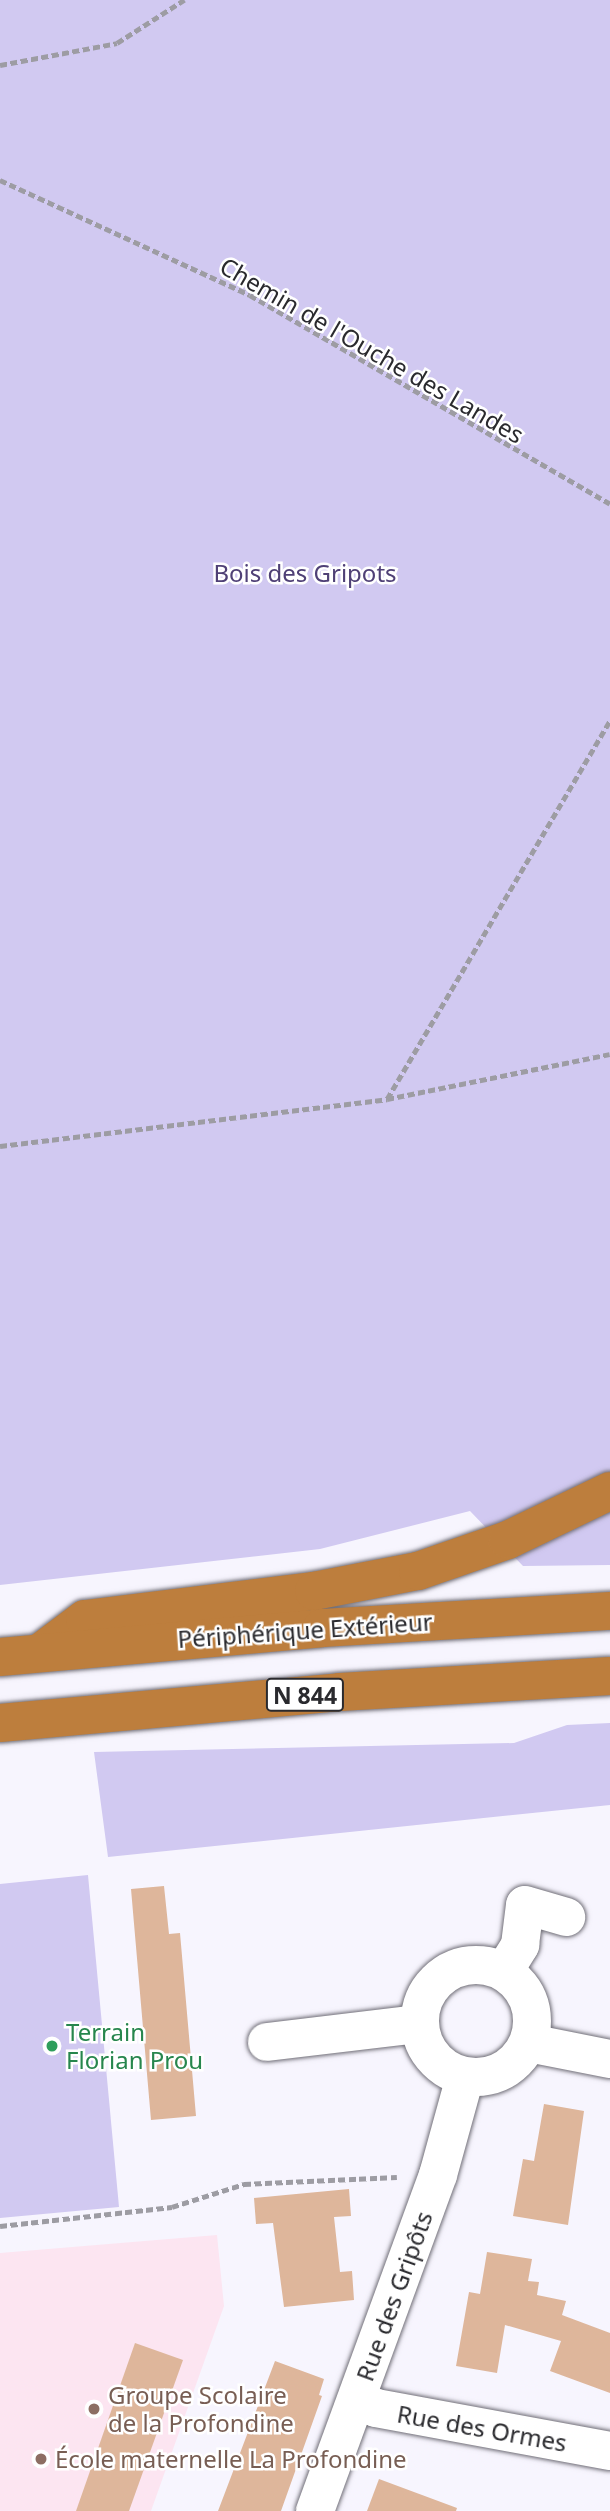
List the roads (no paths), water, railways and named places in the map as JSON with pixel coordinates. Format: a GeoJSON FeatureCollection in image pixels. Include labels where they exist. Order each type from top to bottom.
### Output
{"type":"FeatureCollection","features":[{"type":"Feature","properties":{"kind":"highway"},"geometry":{"type":"LineString","coordinates":[[40,1652],[85,1619],[314,1591],[418,1571],[509,1540],[610,1491]]}},
{"type":"Feature","properties":{"kind":"highway","name":"Périphérique Extérieur"},"geometry":{"type":"LineString","coordinates":[[0,1657],[322,1628],[610,1611]]}},
{"type":"Feature","properties":{"kind":"highway","name":"N 844"},"geometry":{"type":"LineString","coordinates":[[0,1723],[340,1692],[610,1676]]}},
{"type":"Feature","properties":{"kind":"street"},"geometry":{"type":"LineString","coordinates":[[504,1971],[520,1945],[525,1905],[566,1917]]}},
{"type":"Feature","properties":{"kind":"street"},"geometry":{"type":"LineString","coordinates":[[461,1966],[491,1966],[504,1971],[520,1983],[533,2016],[529,2043],[513,2065],[488,2077],[465,2077],[444,2068],[425,2046],[419,2024],[422,2002],[433,1984],[461,1966]]}},
{"type":"Feature","properties":{"kind":"street"},"geometry":{"type":"LineString","coordinates":[[267,2042],[419,2024]]}},
{"type":"Feature","properties":{"kind":"street"},"geometry":{"type":"LineString","coordinates":[[529,2043],[610,2059]]}},
{"type":"Feature","properties":{"kind":"street","name":"Rue des Gripôts"},"geometry":{"type":"LineString","coordinates":[[315,2511],[438,2175],[465,2077]]}},
{"type":"Feature","properties":{"kind":"street","name":"Rue des Ormes"},"geometry":{"type":"LineString","coordinates":[[356,2401],[376,2409],[610,2451]]}},
{"type":"Feature","properties":{"kind":"place","name":"Terrain Florian Prou"},"geometry":{"type":"Point","coordinates":[52,2046]}},
{"type":"Feature","properties":{"kind":"place","name":"Groupe Scolaire de la Profondine"},"geometry":{"type":"Point","coordinates":[94,2409]}},
{"type":"Feature","properties":{"kind":"place","name":"École maternelle La Profondine"},"geometry":{"type":"Point","coordinates":[41,2459]}},
{"type":"Feature","properties":{"kind":"park label","name":"Bois des Gripots"},"geometry":{"type":"Point","coordinates":[305,573]}}]}
